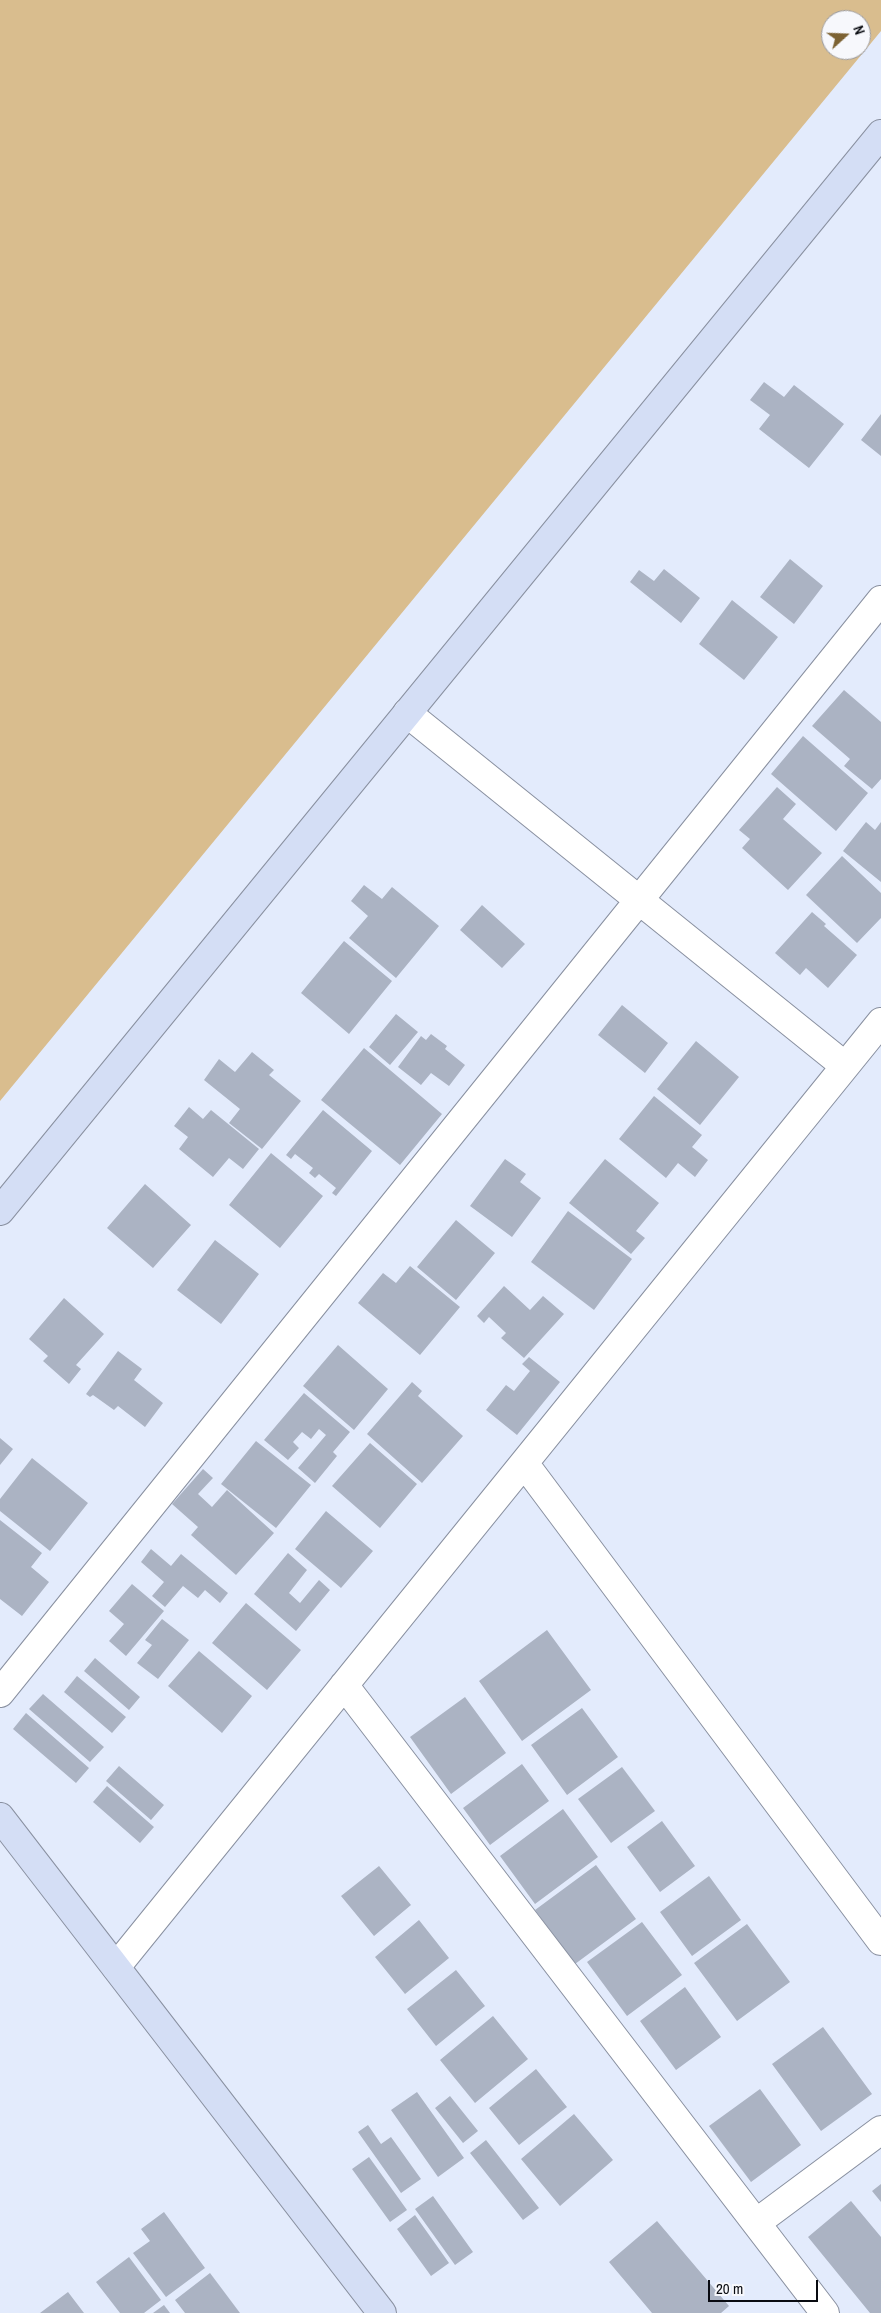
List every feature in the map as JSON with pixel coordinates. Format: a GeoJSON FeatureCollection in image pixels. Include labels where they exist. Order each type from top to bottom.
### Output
{"type":"FeatureCollection","features":[{"type":"Feature","properties":{"kind":"street"},"geometry":{"type":"LineString","coordinates":[[0,1211],[881,134]]}},
{"type":"Feature","properties":{"kind":"street"},"geometry":{"type":"LineString","coordinates":[[0,1694],[881,600]]}},
{"type":"Feature","properties":{"kind":"street"},"geometry":{"type":"LineString","coordinates":[[407,713],[845,1066]]}},
{"type":"Feature","properties":{"kind":"street"},"geometry":{"type":"LineString","coordinates":[[116,1967],[881,1022]]}},
{"type":"Feature","properties":{"kind":"street"},"geometry":{"type":"LineString","coordinates":[[524,1463],[881,1941]]}},
{"type":"Feature","properties":{"kind":"street"},"geometry":{"type":"LineString","coordinates":[[344,1685],[825,2313]]}},
{"type":"Feature","properties":{"kind":"street"},"geometry":{"type":"LineString","coordinates":[[0,1817],[376,2311]]}},
{"type":"Feature","properties":{"kind":"street"},"geometry":{"type":"LineString","coordinates":[[756,2222],[881,2130]]}},
{"type":"Feature","properties":{"kind":"shaded area"},"geometry":{"type":"Polygon","coordinates":[[[0,0],[881,0],[881,31],[871,43],[871,10],[821,10],[821,60],[857,60],[0,1101],[0,0]]]}},
{"type":"Feature","properties":{"kind":"building"},"geometry":{"type":"Polygon","coordinates":[[[764,382],[784,397],[794,385],[844,424],[809,468],[759,429],[770,415],[750,400],[764,382]]]}},
{"type":"Feature","properties":{"kind":"building"},"geometry":{"type":"Polygon","coordinates":[[[881,414],[881,456],[861,440],[881,414]]]}},
{"type":"Feature","properties":{"kind":"building"},"geometry":{"type":"Polygon","coordinates":[[[790,559],[823,586],[794,624],[760,597],[790,559]]]}},
{"type":"Feature","properties":{"kind":"building"},"geometry":{"type":"Polygon","coordinates":[[[664,569],[700,598],[681,623],[630,582],[639,570],[654,581],[664,569]]]}},
{"type":"Feature","properties":{"kind":"building"},"geometry":{"type":"Polygon","coordinates":[[[732,600],[778,637],[744,680],[699,644],[732,600]]]}},
{"type":"Feature","properties":{"kind":"building"},"geometry":{"type":"Polygon","coordinates":[[[844,690],[881,722],[881,779],[872,789],[844,766],[850,759],[812,726],[844,690]]]}},
{"type":"Feature","properties":{"kind":"building"},"geometry":{"type":"Polygon","coordinates":[[[803,736],[868,793],[836,831],[771,774],[803,736]]]}},
{"type":"Feature","properties":{"kind":"building"},"geometry":{"type":"Polygon","coordinates":[[[777,787],[796,804],[783,819],[822,853],[788,890],[742,848],[750,839],[739,830],[777,787]]]}},
{"type":"Feature","properties":{"kind":"building"},"geometry":{"type":"Polygon","coordinates":[[[866,822],[875,830],[881,822],[881,882],[843,851],[866,822]]]}},
{"type":"Feature","properties":{"kind":"building"},"geometry":{"type":"Polygon","coordinates":[[[842,856],[881,893],[881,918],[857,943],[806,895],[842,856]]]}},
{"type":"Feature","properties":{"kind":"building"},"geometry":{"type":"Polygon","coordinates":[[[364,885],[382,899],[392,887],[439,926],[396,978],[349,938],[368,916],[351,901],[364,885]]]}},
{"type":"Feature","properties":{"kind":"building"},"geometry":{"type":"Polygon","coordinates":[[[482,905],[525,944],[502,968],[460,930],[482,905]]]}},
{"type":"Feature","properties":{"kind":"building"},"geometry":{"type":"Polygon","coordinates":[[[812,912],[826,924],[824,926],[857,955],[828,988],[806,968],[800,975],[775,953],[812,912]]]}},
{"type":"Feature","properties":{"kind":"building"},"geometry":{"type":"Polygon","coordinates":[[[344,941],[392,981],[349,1034],[301,993],[344,941]]]}},
{"type":"Feature","properties":{"kind":"building"},"geometry":{"type":"Polygon","coordinates":[[[622,1005],[668,1043],[645,1073],[598,1035],[622,1005]]]}},
{"type":"Feature","properties":{"kind":"building"},"geometry":{"type":"Polygon","coordinates":[[[396,1014],[418,1032],[390,1065],[369,1047],[396,1014]]]}},
{"type":"Feature","properties":{"kind":"building"},"geometry":{"type":"Polygon","coordinates":[[[431,1034],[447,1046],[445,1049],[465,1065],[449,1086],[431,1073],[421,1085],[398,1067],[421,1036],[426,1040],[431,1034]]]}},
{"type":"Feature","properties":{"kind":"building"},"geometry":{"type":"Polygon","coordinates":[[[696,1041],[739,1077],[700,1125],[657,1089],[696,1041]]]}},
{"type":"Feature","properties":{"kind":"building"},"geometry":{"type":"Polygon","coordinates":[[[364,1048],[442,1114],[400,1165],[321,1100],[364,1048]]]}},
{"type":"Feature","properties":{"kind":"building"},"geometry":{"type":"Polygon","coordinates":[[[252,1052],[274,1070],[269,1075],[301,1101],[262,1149],[229,1123],[240,1109],[204,1080],[219,1059],[235,1072],[252,1052]]]}},
{"type":"Feature","properties":{"kind":"building"},"geometry":{"type":"Polygon","coordinates":[[[654,1096],[702,1135],[692,1147],[708,1160],[695,1177],[678,1163],[666,1178],[619,1139],[654,1096]]]}},
{"type":"Feature","properties":{"kind":"building"},"geometry":{"type":"Polygon","coordinates":[[[189,1107],[203,1119],[211,1110],[259,1149],[243,1169],[229,1158],[213,1177],[179,1149],[188,1137],[174,1126],[189,1107]]]}},
{"type":"Feature","properties":{"kind":"building"},"geometry":{"type":"Polygon","coordinates":[[[323,1110],[372,1151],[336,1196],[332,1193],[336,1188],[319,1174],[315,1178],[309,1173],[313,1168],[295,1154],[291,1159],[286,1155],[323,1110]]]}},
{"type":"Feature","properties":{"kind":"building"},"geometry":{"type":"Polygon","coordinates":[[[271,1153],[323,1196],[280,1248],[229,1205],[271,1153]]]}},
{"type":"Feature","properties":{"kind":"building"},"geometry":{"type":"Polygon","coordinates":[[[505,1159],[526,1174],[520,1182],[541,1198],[512,1237],[470,1206],[505,1159]]]}},
{"type":"Feature","properties":{"kind":"building"},"geometry":{"type":"Polygon","coordinates":[[[605,1159],[659,1203],[636,1231],[645,1238],[631,1254],[569,1203],[605,1159]]]}},
{"type":"Feature","properties":{"kind":"building"},"geometry":{"type":"Polygon","coordinates":[[[145,1184],[191,1225],[153,1268],[107,1228],[145,1184]]]}},
{"type":"Feature","properties":{"kind":"building"},"geometry":{"type":"Polygon","coordinates":[[[568,1211],[632,1259],[594,1310],[531,1262],[568,1211]]]}},
{"type":"Feature","properties":{"kind":"building"},"geometry":{"type":"Polygon","coordinates":[[[456,1220],[495,1253],[456,1300],[417,1267],[456,1220]]]}},
{"type":"Feature","properties":{"kind":"building"},"geometry":{"type":"Polygon","coordinates":[[[215,1240],[259,1274],[221,1324],[177,1290],[215,1240]]]}},
{"type":"Feature","properties":{"kind":"building"},"geometry":{"type":"Polygon","coordinates":[[[410,1266],[460,1307],[420,1355],[358,1303],[383,1273],[396,1283],[410,1266]]]}},
{"type":"Feature","properties":{"kind":"building"},"geometry":{"type":"Polygon","coordinates":[[[504,1286],[530,1310],[543,1296],[564,1314],[524,1358],[501,1338],[506,1333],[489,1317],[484,1323],[477,1316],[504,1286]]]}},
{"type":"Feature","properties":{"kind":"building"},"geometry":{"type":"Polygon","coordinates":[[[64,1298],[104,1334],[76,1365],[81,1369],[69,1384],[43,1361],[48,1356],[29,1339],[64,1298]]]}},
{"type":"Feature","properties":{"kind":"building"},"geometry":{"type":"Polygon","coordinates":[[[338,1345],[388,1389],[354,1430],[303,1386],[338,1345]]]}},
{"type":"Feature","properties":{"kind":"building"},"geometry":{"type":"Polygon","coordinates":[[[118,1351],[142,1369],[134,1380],[163,1403],[145,1427],[118,1406],[114,1410],[93,1395],[90,1397],[86,1394],[118,1351]]]}},
{"type":"Feature","properties":{"kind":"building"},"geometry":{"type":"Polygon","coordinates":[[[529,1357],[560,1382],[517,1435],[486,1410],[506,1385],[514,1391],[530,1371],[522,1364],[529,1357]]]}},
{"type":"Feature","properties":{"kind":"building"},"geometry":{"type":"Polygon","coordinates":[[[412,1382],[422,1391],[418,1396],[463,1436],[422,1483],[367,1434],[412,1382]]]}},
{"type":"Feature","properties":{"kind":"building"},"geometry":{"type":"Polygon","coordinates":[[[304,1393],[350,1432],[333,1452],[337,1456],[315,1483],[298,1468],[326,1435],[319,1429],[311,1439],[302,1432],[293,1442],[299,1448],[288,1460],[264,1440],[304,1393]]]}},
{"type":"Feature","properties":{"kind":"building"},"geometry":{"type":"Polygon","coordinates":[[[0,1438],[13,1449],[0,1465],[0,1438]]]}},
{"type":"Feature","properties":{"kind":"building"},"geometry":{"type":"Polygon","coordinates":[[[256,1441],[311,1485],[276,1528],[221,1484],[256,1441]]]}},
{"type":"Feature","properties":{"kind":"building"},"geometry":{"type":"Polygon","coordinates":[[[370,1443],[417,1484],[380,1528],[332,1486],[370,1443]]]}},
{"type":"Feature","properties":{"kind":"building"},"geometry":{"type":"Polygon","coordinates":[[[32,1458],[88,1503],[50,1551],[0,1511],[0,1499],[32,1458]]]}},
{"type":"Feature","properties":{"kind":"building"},"geometry":{"type":"Polygon","coordinates":[[[203,1469],[213,1478],[198,1494],[212,1507],[227,1490],[274,1533],[236,1575],[191,1535],[198,1527],[172,1504],[203,1469]]]}},
{"type":"Feature","properties":{"kind":"building"},"geometry":{"type":"Polygon","coordinates":[[[326,1511],[373,1551],[341,1588],[295,1549],[326,1511]]]}},
{"type":"Feature","properties":{"kind":"building"},"geometry":{"type":"Polygon","coordinates":[[[0,1520],[42,1553],[31,1567],[49,1582],[22,1616],[0,1599],[0,1520]]]}},
{"type":"Feature","properties":{"kind":"building"},"geometry":{"type":"Polygon","coordinates":[[[151,1549],[171,1566],[181,1554],[228,1593],[220,1603],[205,1590],[198,1598],[183,1586],[165,1607],[152,1596],[164,1582],[141,1562],[151,1549]]]}},
{"type":"Feature","properties":{"kind":"building"},"geometry":{"type":"Polygon","coordinates":[[[288,1553],[307,1570],[289,1593],[300,1603],[319,1580],[330,1590],[296,1631],[254,1594],[288,1553]]]}},
{"type":"Feature","properties":{"kind":"building"},"geometry":{"type":"Polygon","coordinates":[[[132,1584],[164,1611],[126,1656],[109,1641],[124,1624],[109,1611],[132,1584]]]}},
{"type":"Feature","properties":{"kind":"building"},"geometry":{"type":"Polygon","coordinates":[[[246,1603],[301,1650],[267,1690],[212,1643],[246,1603]]]}},
{"type":"Feature","properties":{"kind":"building"},"geometry":{"type":"Polygon","coordinates":[[[162,1619],[189,1640],[158,1679],[137,1663],[152,1645],[145,1640],[162,1619]]]}},
{"type":"Feature","properties":{"kind":"building"},"geometry":{"type":"Polygon","coordinates":[[[547,1630],[591,1690],[522,1741],[479,1681],[547,1630]]]}},
{"type":"Feature","properties":{"kind":"building"},"geometry":{"type":"Polygon","coordinates":[[[199,1651],[252,1696],[222,1733],[168,1686],[199,1651]]]}},
{"type":"Feature","properties":{"kind":"building"},"geometry":{"type":"Polygon","coordinates":[[[95,1658],[140,1697],[129,1710],[84,1671],[95,1658]]]}},
{"type":"Feature","properties":{"kind":"building"},"geometry":{"type":"Polygon","coordinates":[[[77,1676],[126,1717],[112,1733],[64,1692],[77,1676]]]}},
{"type":"Feature","properties":{"kind":"building"},"geometry":{"type":"Polygon","coordinates":[[[43,1694],[104,1747],[90,1762],[29,1709],[43,1694]]]}},
{"type":"Feature","properties":{"kind":"building"},"geometry":{"type":"Polygon","coordinates":[[[465,1697],[506,1753],[451,1794],[410,1737],[465,1697]]]}},
{"type":"Feature","properties":{"kind":"building"},"geometry":{"type":"Polygon","coordinates":[[[582,1708],[618,1757],[567,1795],[531,1745],[582,1708]]]}},
{"type":"Feature","properties":{"kind":"building"},"geometry":{"type":"Polygon","coordinates":[[[26,1713],[89,1768],[76,1783],[13,1729],[26,1713]]]}},
{"type":"Feature","properties":{"kind":"building"},"geometry":{"type":"Polygon","coordinates":[[[522,1764],[549,1801],[490,1845],[463,1808],[522,1764]]]}},
{"type":"Feature","properties":{"kind":"building"},"geometry":{"type":"Polygon","coordinates":[[[119,1766],[164,1805],[151,1820],[106,1781],[119,1766]]]}},
{"type":"Feature","properties":{"kind":"building"},"geometry":{"type":"Polygon","coordinates":[[[622,1767],[655,1811],[611,1843],[578,1799],[622,1767]]]}},
{"type":"Feature","properties":{"kind":"building"},"geometry":{"type":"Polygon","coordinates":[[[107,1786],[154,1827],[140,1843],[93,1802],[107,1786]]]}},
{"type":"Feature","properties":{"kind":"building"},"geometry":{"type":"Polygon","coordinates":[[[563,1809],[598,1857],[535,1904],[500,1856],[563,1809]]]}},
{"type":"Feature","properties":{"kind":"building"},"geometry":{"type":"Polygon","coordinates":[[[662,1821],[695,1866],[660,1892],[627,1847],[662,1821]]]}},
{"type":"Feature","properties":{"kind":"building"},"geometry":{"type":"Polygon","coordinates":[[[596,1865],[636,1919],[575,1964],[535,1910],[596,1865]]]}},
{"type":"Feature","properties":{"kind":"building"},"geometry":{"type":"Polygon","coordinates":[[[379,1866],[411,1905],[374,1936],[341,1896],[379,1866]]]}},
{"type":"Feature","properties":{"kind":"building"},"geometry":{"type":"Polygon","coordinates":[[[709,1876],[741,1920],[692,1956],[660,1912],[709,1876]]]}},
{"type":"Feature","properties":{"kind":"building"},"geometry":{"type":"Polygon","coordinates":[[[419,1920],[449,1958],[405,1994],[375,1957],[419,1920]]]}},
{"type":"Feature","properties":{"kind":"building"},"geometry":{"type":"Polygon","coordinates":[[[642,1922],[682,1975],[627,2016],[587,1962],[642,1922]]]}},
{"type":"Feature","properties":{"kind":"building"},"geometry":{"type":"Polygon","coordinates":[[[747,1924],[790,1982],[737,2021],[694,1963],[747,1924]]]}},
{"type":"Feature","properties":{"kind":"building"},"geometry":{"type":"Polygon","coordinates":[[[456,1970],[485,2006],[436,2046],[407,2009],[456,1970]]]}},
{"type":"Feature","properties":{"kind":"building"},"geometry":{"type":"Polygon","coordinates":[[[685,1987],[721,2037],[676,2070],[640,2021],[685,1987]]]}},
{"type":"Feature","properties":{"kind":"building"},"geometry":{"type":"Polygon","coordinates":[[[493,2016],[528,2059],[475,2103],[440,2060],[493,2016]]]}},
{"type":"Feature","properties":{"kind":"building"},"geometry":{"type":"Polygon","coordinates":[[[823,2027],[872,2094],[821,2131],[772,2064],[823,2027]]]}},
{"type":"Feature","properties":{"kind":"building"},"geometry":{"type":"Polygon","coordinates":[[[536,2069],[567,2107],[519,2145],[489,2108],[536,2069]]]}},
{"type":"Feature","properties":{"kind":"building"},"geometry":{"type":"Polygon","coordinates":[[[760,2089],[801,2145],[751,2182],[709,2126],[760,2089]]]}},
{"type":"Feature","properties":{"kind":"building"},"geometry":{"type":"Polygon","coordinates":[[[417,2092],[464,2158],[438,2177],[391,2110],[417,2092]]]}},
{"type":"Feature","properties":{"kind":"building"},"geometry":{"type":"Polygon","coordinates":[[[450,2096],[478,2131],[463,2143],[435,2108],[450,2096]]]}},
{"type":"Feature","properties":{"kind":"building"},"geometry":{"type":"Polygon","coordinates":[[[574,2114],[613,2160],[560,2206],[521,2159],[574,2114]]]}},
{"type":"Feature","properties":{"kind":"building"},"geometry":{"type":"Polygon","coordinates":[[[368,2125],[381,2144],[391,2137],[421,2179],[401,2193],[358,2132],[368,2125]]]}},
{"type":"Feature","properties":{"kind":"building"},"geometry":{"type":"Polygon","coordinates":[[[486,2140],[539,2208],[523,2220],[470,2153],[486,2140]]]}},
{"type":"Feature","properties":{"kind":"building"},"geometry":{"type":"Polygon","coordinates":[[[369,2157],[407,2210],[390,2222],[352,2169],[369,2157]]]}},
{"type":"Feature","properties":{"kind":"building"},"geometry":{"type":"Polygon","coordinates":[[[881,2184],[881,2202],[872,2191],[881,2184]]]}},
{"type":"Feature","properties":{"kind":"building"},"geometry":{"type":"Polygon","coordinates":[[[433,2196],[473,2252],[455,2265],[415,2209],[433,2196]]]}},
{"type":"Feature","properties":{"kind":"building"},"geometry":{"type":"Polygon","coordinates":[[[851,2201],[881,2237],[881,2313],[870,2313],[808,2237],[851,2201]]]}},
{"type":"Feature","properties":{"kind":"building"},"geometry":{"type":"Polygon","coordinates":[[[164,2212],[205,2268],[166,2297],[133,2253],[150,2241],[141,2229],[164,2212]]]}},
{"type":"Feature","properties":{"kind":"building"},"geometry":{"type":"Polygon","coordinates":[[[415,2215],[449,2263],[431,2276],[397,2229],[415,2215]]]}},
{"type":"Feature","properties":{"kind":"building"},"geometry":{"type":"Polygon","coordinates":[[[657,2221],[729,2306],[721,2313],[652,2313],[609,2262],[657,2221]]]}},
{"type":"Feature","properties":{"kind":"building"},"geometry":{"type":"Polygon","coordinates":[[[129,2257],[161,2300],[144,2313],[120,2313],[96,2282],[129,2257]]]}},
{"type":"Feature","properties":{"kind":"building"},"geometry":{"type":"Polygon","coordinates":[[[210,2273],[240,2313],[185,2313],[175,2300],[210,2273]]]}},
{"type":"Feature","properties":{"kind":"building"},"geometry":{"type":"Polygon","coordinates":[[[68,2292],[84,2313],[40,2313],[68,2292]]]}},
{"type":"Feature","properties":{"kind":"building"},"geometry":{"type":"Polygon","coordinates":[[[164,2305],[170,2313],[153,2313],[164,2305]]]}}]}
